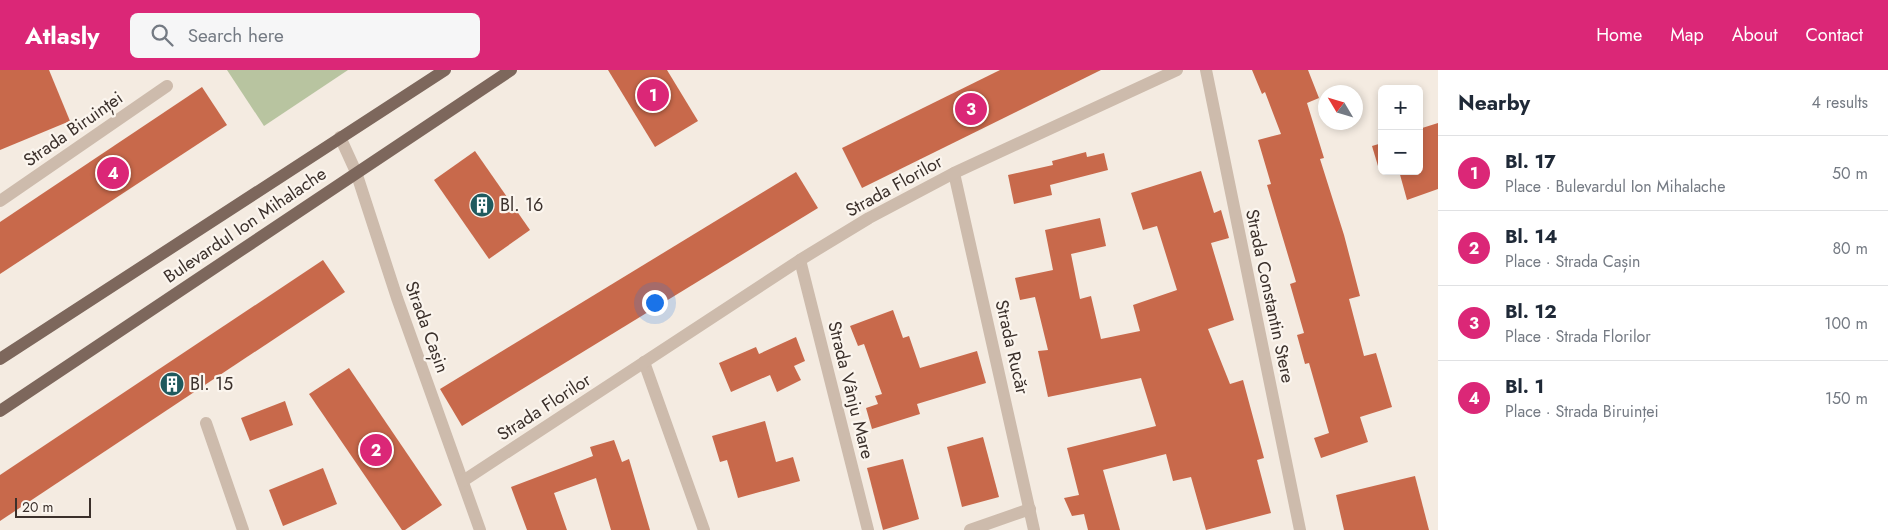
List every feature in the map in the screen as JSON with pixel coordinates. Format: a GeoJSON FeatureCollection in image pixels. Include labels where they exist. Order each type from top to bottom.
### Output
{"type":"FeatureCollection","features":[{"type":"Feature","properties":{"kind":"main road","name":"Bulevardul Ion Mihalache"},"geometry":{"type":"LineString","coordinates":[[0,359],[445,70]]}},
{"type":"Feature","properties":{"kind":"main road","name":"Bulevardul Ion Mihalache"},"geometry":{"type":"LineString","coordinates":[[0,411],[511,70]]}},
{"type":"Feature","properties":{"kind":"street","name":"Strada Florilor"},"geometry":{"type":"LineString","coordinates":[[463,481],[800,260],[868,218],[954,172],[1177,70]]}},
{"type":"Feature","properties":{"kind":"street","name":"Strada Constantin Stere"},"geometry":{"type":"LineString","coordinates":[[1206,70],[1300,530]]}},
{"type":"Feature","properties":{"kind":"street","name":"Strada Biruinței"},"geometry":{"type":"LineString","coordinates":[[0,201],[167,86]]}},
{"type":"Feature","properties":{"kind":"street","name":"Strada Cașin"},"geometry":{"type":"LineString","coordinates":[[340,137],[356,172],[397,298],[480,530]]}},
{"type":"Feature","properties":{"kind":"street","name":"Strada Rucăr"},"geometry":{"type":"LineString","coordinates":[[954,172],[1034,530]]}},
{"type":"Feature","properties":{"kind":"street","name":"Strada Vânju Mare"},"geometry":{"type":"LineString","coordinates":[[800,260],[868,530]]}},
{"type":"Feature","properties":{"kind":"street"},"geometry":{"type":"LineString","coordinates":[[644,362],[704,530]]}},
{"type":"Feature","properties":{"kind":"street"},"geometry":{"type":"LineString","coordinates":[[206,423],[243,530]]}},
{"type":"Feature","properties":{"kind":"street"},"geometry":{"type":"LineString","coordinates":[[970,530],[1030,509]]}},
{"type":"Feature","properties":{"kind":"green space"},"geometry":{"type":"Polygon","coordinates":[[[227,70],[348,70],[264,126],[227,70]]]}},
{"type":"Feature","properties":{"kind":"building"},"geometry":{"type":"Polygon","coordinates":[[[0,70],[49,70],[70,121],[0,150],[0,70]]]}},
{"type":"Feature","properties":{"kind":"building"},"geometry":{"type":"Polygon","coordinates":[[[608,70],[667,70],[698,121],[655,147],[608,70]]]}},
{"type":"Feature","properties":{"kind":"building"},"geometry":{"type":"Polygon","coordinates":[[[1000,70],[1101,70],[862,188],[842,148],[1000,70]]]}},
{"type":"Feature","properties":{"kind":"building"},"geometry":{"type":"Polygon","coordinates":[[[1252,70],[1308,70],[1318,98],[1307,103],[1324,158],[1320,159],[1344,235],[1360,296],[1349,299],[1364,356],[1376,353],[1392,407],[1360,417],[1368,442],[1321,458],[1314,438],[1329,433],[1309,363],[1305,364],[1297,335],[1304,333],[1290,284],[1296,282],[1267,185],[1271,184],[1258,140],[1281,134],[1265,92],[1262,94],[1252,70]]]}},
{"type":"Feature","properties":{"kind":"building"},"geometry":{"type":"Polygon","coordinates":[[[202,87],[227,125],[0,274],[0,222],[202,87]]]}},
{"type":"Feature","properties":{"kind":"building"},"geometry":{"type":"Polygon","coordinates":[[[1438,123],[1438,189],[1407,200],[1400,175],[1423,175],[1423,128],[1438,123]]]}},
{"type":"Feature","properties":{"kind":"building"},"geometry":{"type":"Polygon","coordinates":[[[1378,144],[1378,166],[1372,146],[1378,144]]]}},
{"type":"Feature","properties":{"kind":"building","name":"Bl. 16"},"geometry":{"type":"Polygon","coordinates":[[[475,151],[530,230],[489,259],[434,180],[475,151]]]}},
{"type":"Feature","properties":{"kind":"building"},"geometry":{"type":"Polygon","coordinates":[[[1086,152],[1087,157],[1104,153],[1108,170],[1050,185],[1052,195],[1014,204],[1008,175],[1053,165],[1052,161],[1086,152]]]}},
{"type":"Feature","properties":{"kind":"building"},"geometry":{"type":"Polygon","coordinates":[[[1201,171],[1214,213],[1221,210],[1229,238],[1211,243],[1234,320],[1208,329],[1230,384],[1243,380],[1264,458],[1257,460],[1271,513],[1206,530],[1191,477],[1173,481],[1166,454],[1103,470],[1120,530],[1088,530],[1084,514],[1072,516],[1064,498],[1079,495],[1067,448],[1156,426],[1141,378],[1048,397],[1038,351],[1048,350],[1035,297],[1020,300],[1015,278],[1053,270],[1045,230],[1100,218],[1106,246],[1071,254],[1080,299],[1091,296],[1101,339],[1140,331],[1133,305],[1177,290],[1157,226],[1143,230],[1131,193],[1201,171]]]}},
{"type":"Feature","properties":{"kind":"building"},"geometry":{"type":"Polygon","coordinates":[[[796,172],[818,208],[462,426],[440,389],[796,172]]]}},
{"type":"Feature","properties":{"kind":"building","name":"Bl. 15"},"geometry":{"type":"Polygon","coordinates":[[[323,260],[345,292],[0,521],[0,475],[323,260]]]}},
{"type":"Feature","properties":{"kind":"building"},"geometry":{"type":"Polygon","coordinates":[[[893,310],[903,338],[909,336],[920,368],[977,351],[986,383],[917,404],[920,414],[872,429],[866,408],[878,404],[875,396],[882,394],[864,344],[858,346],[850,326],[893,310]]]}},
{"type":"Feature","properties":{"kind":"building"},"geometry":{"type":"Polygon","coordinates":[[[796,337],[805,361],[794,366],[801,380],[777,392],[770,375],[731,392],[719,363],[756,347],[759,354],[796,337]]]}},
{"type":"Feature","properties":{"kind":"building"},"geometry":{"type":"Polygon","coordinates":[[[349,368],[442,505],[405,530],[402,530],[309,394],[349,368]]]}},
{"type":"Feature","properties":{"kind":"building"},"geometry":{"type":"Polygon","coordinates":[[[285,401],[293,425],[250,441],[241,418],[285,401]]]}},
{"type":"Feature","properties":{"kind":"building"},"geometry":{"type":"Polygon","coordinates":[[[765,421],[776,462],[793,457],[800,481],[738,498],[727,460],[720,462],[712,436],[765,421]]]}},
{"type":"Feature","properties":{"kind":"building"},"geometry":{"type":"Polygon","coordinates":[[[983,437],[999,497],[962,507],[947,447],[983,437]]]}},
{"type":"Feature","properties":{"kind":"building"},"geometry":{"type":"Polygon","coordinates":[[[614,440],[622,462],[629,459],[650,530],[611,530],[596,478],[554,493],[567,530],[527,530],[511,487],[593,456],[590,447],[614,440]]]}},
{"type":"Feature","properties":{"kind":"building"},"geometry":{"type":"Polygon","coordinates":[[[903,459],[919,519],[883,530],[867,468],[903,459]]]}},
{"type":"Feature","properties":{"kind":"building"},"geometry":{"type":"Polygon","coordinates":[[[323,468],[337,504],[283,526],[269,490],[323,468]]]}},
{"type":"Feature","properties":{"kind":"building"},"geometry":{"type":"Polygon","coordinates":[[[1415,476],[1429,530],[1344,530],[1336,495],[1415,476]]]}},
{"type":"Feature","properties":{"kind":"place","name":"Bl. 17"},"geometry":{"type":"Point","coordinates":[653,95]}},
{"type":"Feature","properties":{"kind":"place","name":"Bl. 12"},"geometry":{"type":"Point","coordinates":[971,109]}},
{"type":"Feature","properties":{"kind":"place","name":"Bl. 1"},"geometry":{"type":"Point","coordinates":[113,173]}},
{"type":"Feature","properties":{"kind":"place","name":"Bl. 16"},"geometry":{"type":"Point","coordinates":[482,205]}},
{"type":"Feature","properties":{"kind":"place","name":"Bl. 15"},"geometry":{"type":"Point","coordinates":[172,384]}},
{"type":"Feature","properties":{"kind":"place","name":"Bl. 14"},"geometry":{"type":"Point","coordinates":[376,450]}}]}
